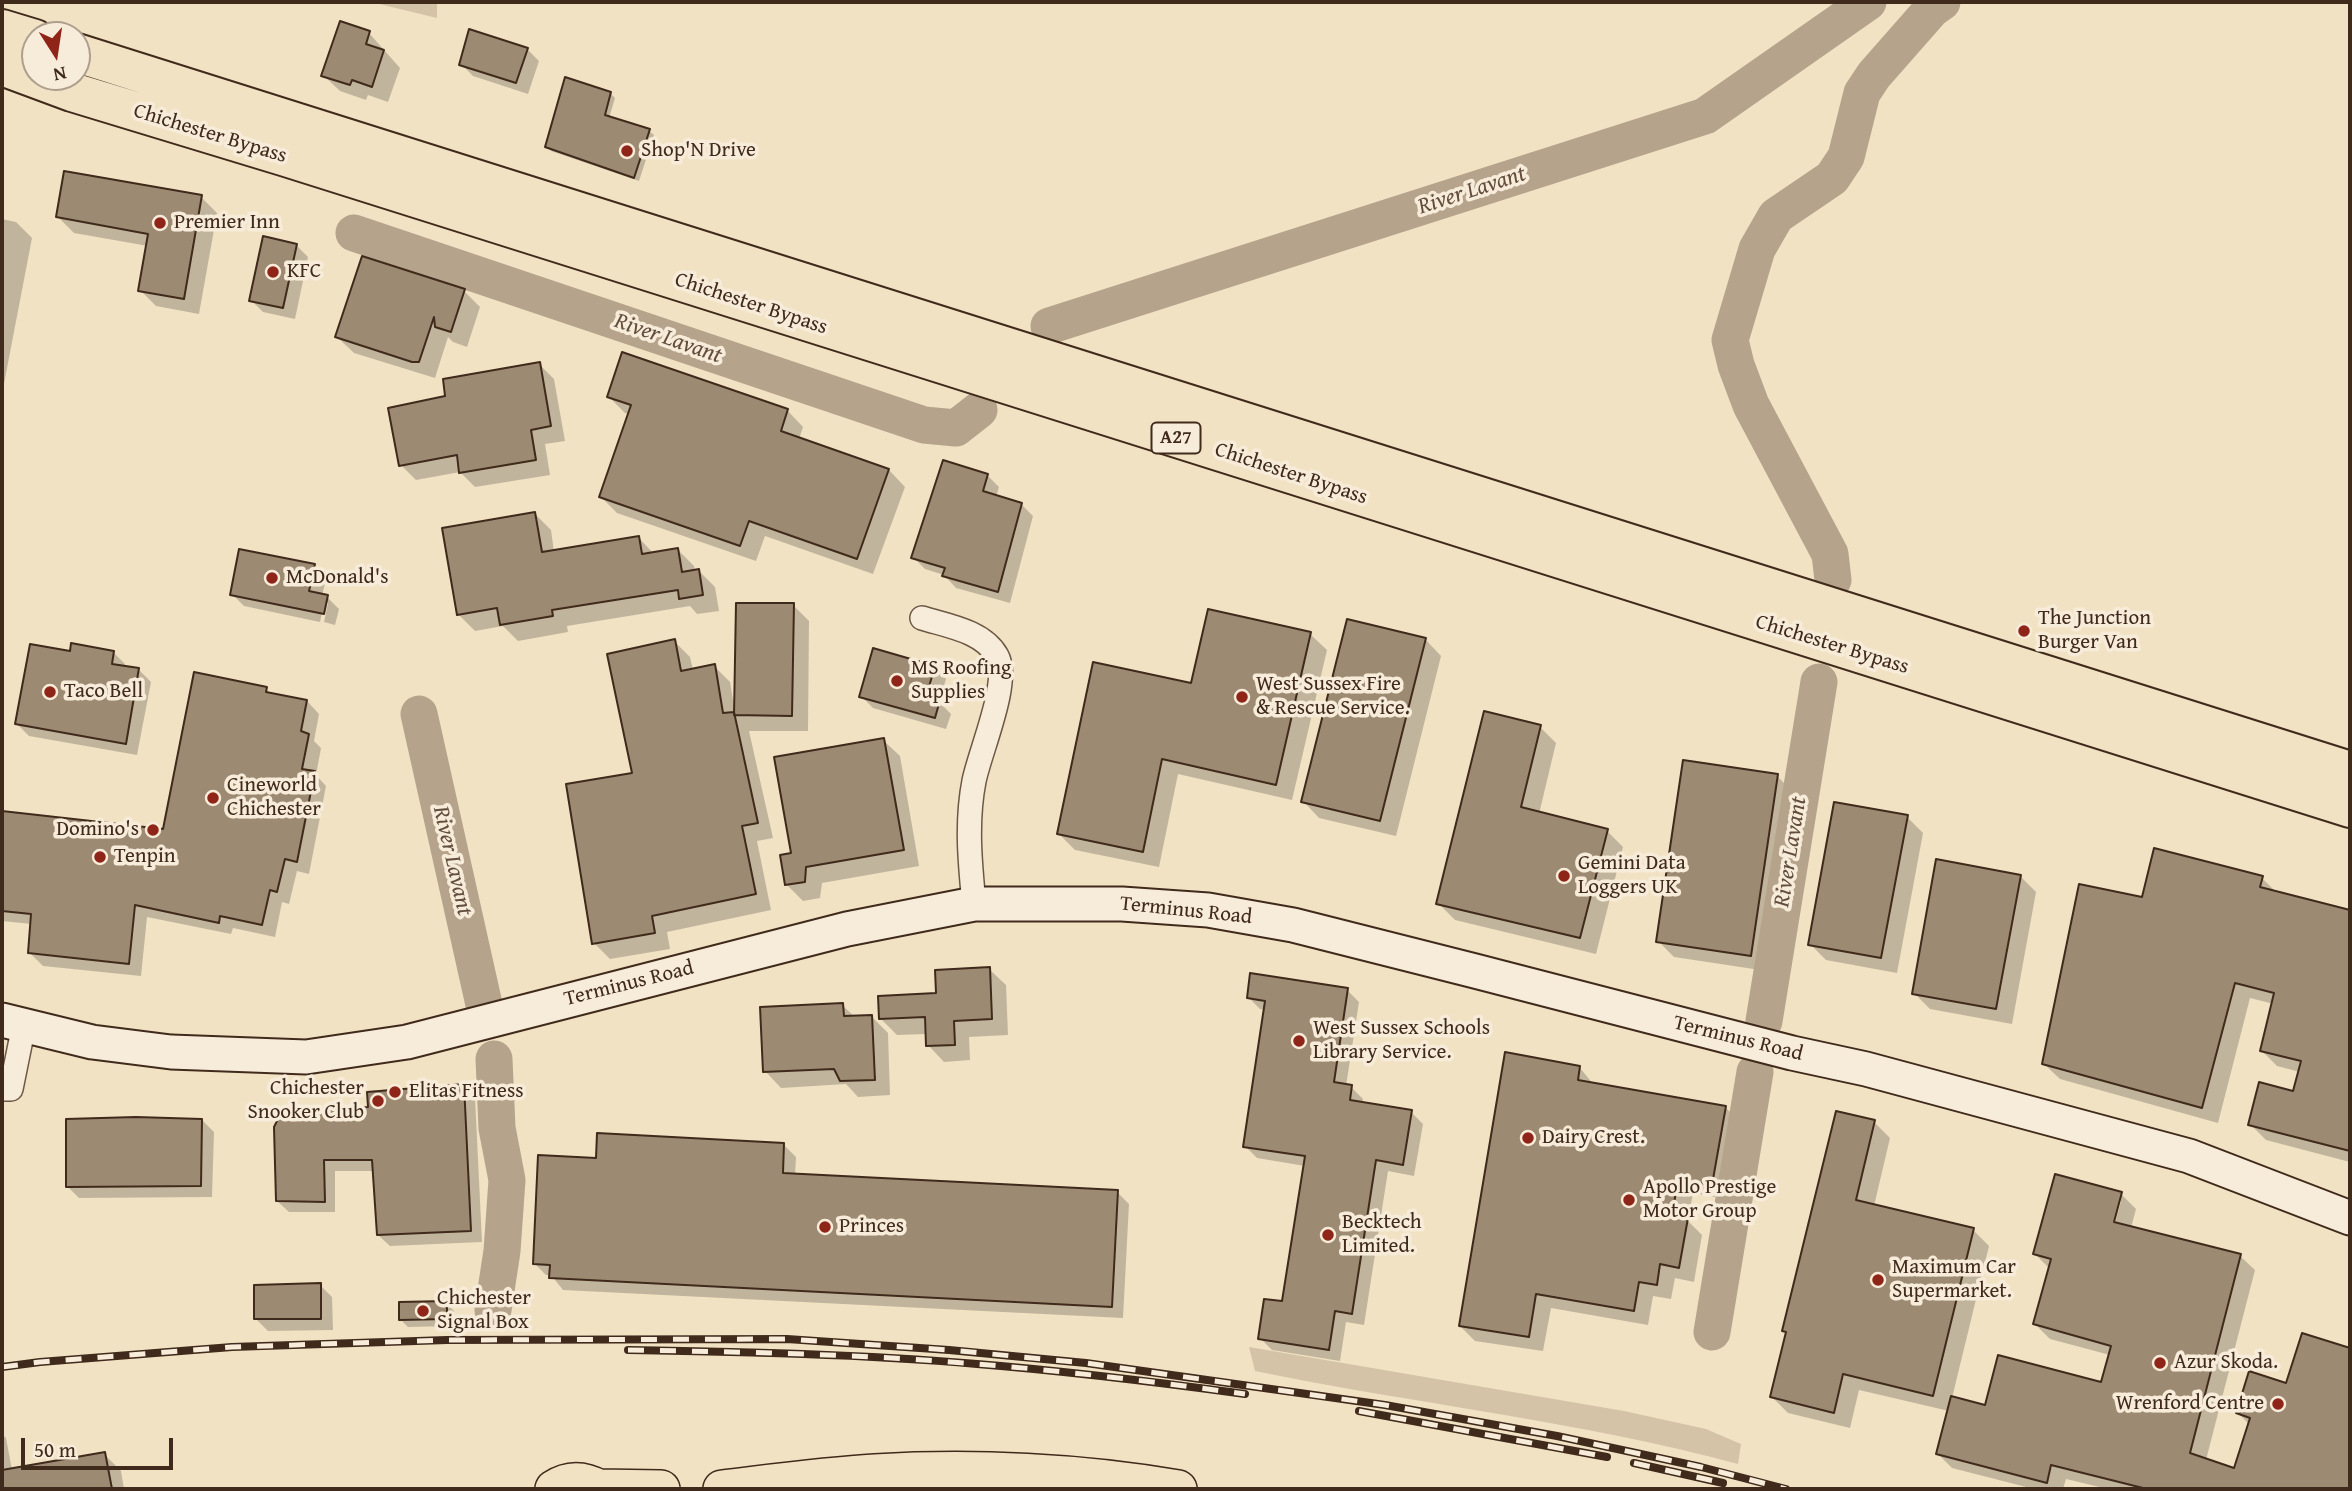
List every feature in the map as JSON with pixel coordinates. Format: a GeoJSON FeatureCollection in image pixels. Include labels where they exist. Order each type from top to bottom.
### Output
{"type":"FeatureCollection","features":[{"type":"Feature","properties":{"kind":"highway"},"geometry":{"type":"LineString","coordinates":[[2,29],[21,35]]}},
{"type":"Feature","properties":{"kind":"highway","name":"Chichester Bypass"},"geometry":{"type":"LineString","coordinates":[[91,57],[2350,771]]}},
{"type":"Feature","properties":{"kind":"highway","name":"Chichester Bypass"},"geometry":{"type":"LineString","coordinates":[[2,66],[72,92],[2350,808]]}},
{"type":"Feature","properties":{"kind":"highway","name":"Chichester Bypass"},"geometry":{"type":"LineString","coordinates":[[2,78],[51,91],[72,92]]}},
{"type":"Feature","properties":{"kind":"main road"},"geometry":{"type":"LineString","coordinates":[[722,1489],[878,1473],[996,1471],[1111,1480],[1178,1489]]}},
{"type":"Feature","properties":{"kind":"main road"},"geometry":{"type":"LineString","coordinates":[[554,1489],[566,1482],[578,1481],[600,1489],[660,1489]]}},
{"type":"Feature","properties":{"kind":"street"},"geometry":{"type":"LineString","coordinates":[[922,618],[981,638],[998,657],[1002,683],[974,782],[968,842],[974,904]]}},
{"type":"Feature","properties":{"kind":"street","name":"Terminus Road"},"geometry":{"type":"LineString","coordinates":[[13,1023],[92,1042],[171,1052],[306,1058],[407,1042],[846,929],[974,904],[1122,904],[1208,910],[1293,925],[1792,1053],[1866,1069],[2189,1156],[2350,1218]]}},
{"type":"Feature","properties":{"kind":"street"},"geometry":{"type":"LineString","coordinates":[[2,1089],[11,1089],[13,1023]]}},
{"type":"Feature","properties":{"kind":"shaded area"},"geometry":{"type":"Polygon","coordinates":[[[371,2],[437,2],[437,18],[371,2]]]}},
{"type":"Feature","properties":{"kind":"shaded area"},"geometry":{"type":"Polygon","coordinates":[[[1249,1347],[1624,1411],[1706,1429],[1741,1444],[1738,1464],[1558,1424],[1255,1371],[1249,1347]]]}},
{"type":"Feature","properties":{"kind":"building"},"geometry":{"type":"Polygon","coordinates":[[[340,21],[370,31],[366,44],[384,50],[372,87],[352,80],[350,85],[321,76],[340,21]]]}},
{"type":"Feature","properties":{"kind":"building"},"geometry":{"type":"Polygon","coordinates":[[[469,29],[528,48],[516,83],[459,65],[469,29]]]}},
{"type":"Feature","properties":{"kind":"building"},"geometry":{"type":"Polygon","coordinates":[[[565,77],[611,92],[605,115],[650,129],[634,178],[545,147],[565,77]]]}},
{"type":"Feature","properties":{"kind":"building"},"geometry":{"type":"Polygon","coordinates":[[[64,171],[202,195],[184,299],[138,291],[148,234],[56,217],[64,171]]]}},
{"type":"Feature","properties":{"kind":"building","name":"KFC"},"geometry":{"type":"Polygon","coordinates":[[[263,236],[297,244],[283,308],[249,301],[263,236]]]}},
{"type":"Feature","properties":{"kind":"building"},"geometry":{"type":"Polygon","coordinates":[[[362,256],[465,289],[451,332],[435,327],[434,317],[419,362],[335,337],[362,256]]]}},
{"type":"Feature","properties":{"kind":"building"},"geometry":{"type":"Polygon","coordinates":[[[622,352],[788,409],[781,431],[889,469],[857,559],[749,521],[740,546],[599,497],[631,405],[607,397],[622,352]]]}},
{"type":"Feature","properties":{"kind":"building"},"geometry":{"type":"Polygon","coordinates":[[[540,362],[551,426],[531,430],[536,460],[459,473],[457,455],[399,466],[388,408],[445,396],[443,379],[540,362]]]}},
{"type":"Feature","properties":{"kind":"building"},"geometry":{"type":"Polygon","coordinates":[[[943,460],[988,474],[983,491],[1022,503],[998,592],[942,576],[945,568],[911,558],[943,460]]]}},
{"type":"Feature","properties":{"kind":"building"},"geometry":{"type":"Polygon","coordinates":[[[535,512],[542,552],[639,536],[642,554],[678,548],[682,572],[699,569],[703,595],[679,599],[678,590],[552,610],[553,616],[500,625],[497,608],[457,615],[442,528],[535,512]]]}},
{"type":"Feature","properties":{"kind":"building","name":"McDonald's"},"geometry":{"type":"Polygon","coordinates":[[[239,549],[315,564],[309,591],[328,595],[324,614],[230,595],[239,549]]]}},
{"type":"Feature","properties":{"kind":"building"},"geometry":{"type":"Polygon","coordinates":[[[736,603],[794,603],[792,716],[734,715],[736,603]]]}},
{"type":"Feature","properties":{"kind":"building"},"geometry":{"type":"Polygon","coordinates":[[[1208,609],[1311,632],[1276,785],[1162,759],[1143,852],[1057,834],[1093,662],[1191,683],[1208,609]]]}},
{"type":"Feature","properties":{"kind":"building"},"geometry":{"type":"Polygon","coordinates":[[[1347,619],[1426,638],[1380,821],[1301,802],[1347,619]]]}},
{"type":"Feature","properties":{"kind":"building"},"geometry":{"type":"Polygon","coordinates":[[[675,639],[681,671],[715,664],[723,713],[734,712],[758,823],[742,826],[756,894],[652,916],[655,933],[592,944],[566,784],[632,773],[607,654],[675,639]]]}},
{"type":"Feature","properties":{"kind":"building"},"geometry":{"type":"Polygon","coordinates":[[[71,643],[114,651],[112,664],[139,668],[126,744],[15,724],[30,644],[70,651],[71,643]]]}},
{"type":"Feature","properties":{"kind":"building","name":"MS Roofing Supplies"},"geometry":{"type":"Polygon","coordinates":[[[873,648],[935,666],[926,697],[940,700],[935,718],[859,697],[873,648]]]}},
{"type":"Feature","properties":{"kind":"building"},"geometry":{"type":"Polygon","coordinates":[[[194,672],[267,687],[266,692],[307,700],[301,731],[309,734],[302,769],[315,771],[297,862],[285,859],[277,892],[270,890],[262,925],[220,916],[219,923],[135,905],[129,964],[28,953],[31,914],[2,911],[2,811],[163,829],[194,672]]]}},
{"type":"Feature","properties":{"kind":"building"},"geometry":{"type":"Polygon","coordinates":[[[1484,711],[1541,725],[1521,807],[1608,829],[1580,938],[1436,904],[1484,711]]]}},
{"type":"Feature","properties":{"kind":"building"},"geometry":{"type":"Polygon","coordinates":[[[884,738],[904,850],[806,867],[805,882],[785,885],[780,855],[791,853],[774,757],[884,738]]]}},
{"type":"Feature","properties":{"kind":"building"},"geometry":{"type":"Polygon","coordinates":[[[1683,760],[1778,774],[1751,956],[1656,942],[1683,760]]]}},
{"type":"Feature","properties":{"kind":"building"},"geometry":{"type":"Polygon","coordinates":[[[1834,802],[1908,815],[1881,958],[1808,945],[1834,802]]]}},
{"type":"Feature","properties":{"kind":"building"},"geometry":{"type":"Polygon","coordinates":[[[2154,848],[2263,876],[2260,887],[2350,910],[2350,1151],[2248,1125],[2259,1082],[2293,1091],[2301,1061],[2260,1051],[2274,993],[2235,983],[2202,1108],[2042,1064],[2079,884],[2142,897],[2154,848]]]}},
{"type":"Feature","properties":{"kind":"building"},"geometry":{"type":"Polygon","coordinates":[[[1936,859],[2021,875],[1996,1009],[1912,994],[1936,859]]]}},
{"type":"Feature","properties":{"kind":"building"},"geometry":{"type":"Polygon","coordinates":[[[990,967],[992,1019],[954,1021],[955,1045],[926,1046],[925,1017],[879,1019],[878,996],[936,993],[935,970],[990,967]]]}},
{"type":"Feature","properties":{"kind":"building"},"geometry":{"type":"Polygon","coordinates":[[[1250,973],[1348,988],[1334,1082],[1352,1085],[1350,1100],[1412,1110],[1403,1165],[1376,1160],[1352,1314],[1335,1311],[1329,1350],[1258,1339],[1264,1299],[1282,1301],[1305,1156],[1243,1147],[1265,1001],[1247,998],[1250,973]]]}},
{"type":"Feature","properties":{"kind":"building"},"geometry":{"type":"Polygon","coordinates":[[[843,1003],[844,1016],[872,1015],[875,1080],[840,1081],[834,1069],[763,1072],[760,1007],[843,1003]]]}},
{"type":"Feature","properties":{"kind":"building"},"geometry":{"type":"Polygon","coordinates":[[[1505,1052],[1580,1066],[1578,1080],[1726,1106],[1712,1185],[1678,1179],[1672,1216],[1688,1218],[1679,1268],[1660,1264],[1657,1285],[1639,1282],[1634,1311],[1536,1294],[1529,1337],[1459,1326],[1505,1052]]]}},
{"type":"Feature","properties":{"kind":"building"},"geometry":{"type":"Polygon","coordinates":[[[464,1084],[471,1231],[377,1235],[372,1160],[324,1160],[325,1202],[276,1201],[274,1127],[279,1117],[287,1110],[368,1107],[367,1092],[464,1084]]]}},
{"type":"Feature","properties":{"kind":"building","name":"Maximum Car Supermarket."},"geometry":{"type":"Polygon","coordinates":[[[1836,1111],[1875,1120],[1856,1200],[1974,1228],[1933,1396],[1843,1374],[1834,1413],[1770,1397],[1786,1332],[1782,1331],[1836,1111]]]}},
{"type":"Feature","properties":{"kind":"building"},"geometry":{"type":"Polygon","coordinates":[[[66,1119],[202,1119],[201,1186],[66,1187],[66,1119]]]}},
{"type":"Feature","properties":{"kind":"building","name":"Princes"},"geometry":{"type":"Polygon","coordinates":[[[597,1133],[784,1143],[783,1173],[1118,1190],[1112,1307],[549,1278],[550,1265],[533,1264],[538,1155],[596,1158],[597,1133]]]}},
{"type":"Feature","properties":{"kind":"building"},"geometry":{"type":"Polygon","coordinates":[[[2055,1174],[2122,1192],[2114,1222],[2241,1254],[2190,1453],[2234,1468],[2250,1418],[2236,1413],[2249,1371],[2286,1383],[2302,1333],[2350,1348],[2350,1489],[2147,1489],[2051,1465],[2047,1483],[1936,1454],[1951,1396],[1985,1405],[1998,1355],[2101,1382],[2111,1346],[2033,1324],[2051,1259],[2033,1254],[2055,1174]]]}},
{"type":"Feature","properties":{"kind":"building"},"geometry":{"type":"Polygon","coordinates":[[[321,1283],[321,1319],[254,1319],[254,1285],[321,1283]]]}},
{"type":"Feature","properties":{"kind":"building","name":"Chichester Signal Box"},"geometry":{"type":"Polygon","coordinates":[[[447,1301],[447,1319],[399,1320],[399,1302],[447,1301]]]}},
{"type":"Feature","properties":{"kind":"building"},"geometry":{"type":"Polygon","coordinates":[[[105,1452],[112,1489],[2,1489],[2,1470],[105,1452]]]}},
{"type":"Feature","properties":{"kind":"waterway","name":"River Lavant"},"geometry":{"type":"LineString","coordinates":[[1049,326],[1705,116],[1868,2]]}},
{"type":"Feature","properties":{"kind":"waterway","name":"River Lavant"},"geometry":{"type":"LineString","coordinates":[[1833,580],[1830,554],[1751,405],[1730,340],[1757,249],[1776,216],[1832,178],[1846,157],[1862,93],[1874,75],[1932,9],[1942,2]]}},
{"type":"Feature","properties":{"kind":"waterway","name":"River Lavant"},"geometry":{"type":"LineString","coordinates":[[354,233],[924,425],[956,428],[979,410]]}},
{"type":"Feature","properties":{"kind":"waterway","name":"River Lavant"},"geometry":{"type":"LineString","coordinates":[[1764,1021],[1819,682]]}},
{"type":"Feature","properties":{"kind":"waterway","name":"River Lavant"},"geometry":{"type":"LineString","coordinates":[[419,714],[485,1009]]}},
{"type":"Feature","properties":{"kind":"waterway","name":"River Lavant"},"geometry":{"type":"LineString","coordinates":[[493,1310],[502,1251],[507,1180],[497,1128],[494,1059]]}},
{"type":"Feature","properties":{"kind":"waterway","name":"River Lavant"},"geometry":{"type":"LineString","coordinates":[[1712,1332],[1755,1072]]}},
{"type":"Feature","properties":{"kind":"railway"},"geometry":{"type":"LineString","coordinates":[[2,1367],[232,1347],[447,1340],[787,1339],[949,1350],[1086,1363],[1385,1405],[1557,1436],[1701,1467],[1786,1489]]}},
{"type":"Feature","properties":{"kind":"railway"},"geometry":{"type":"LineString","coordinates":[[628,1350],[803,1354],[933,1361],[1077,1373],[1245,1394]]}},
{"type":"Feature","properties":{"kind":"railway"},"geometry":{"type":"LineString","coordinates":[[1359,1411],[1607,1457]]}},
{"type":"Feature","properties":{"kind":"railway"},"geometry":{"type":"LineString","coordinates":[[1634,1463],[1723,1483]]}},
{"type":"Feature","properties":{"kind":"place","name":"Shop'N Drive"},"geometry":{"type":"Point","coordinates":[627,151]}},
{"type":"Feature","properties":{"kind":"place","name":"Premier Inn"},"geometry":{"type":"Point","coordinates":[160,223]}},
{"type":"Feature","properties":{"kind":"place","name":"KFC"},"geometry":{"type":"Point","coordinates":[273,272]}},
{"type":"Feature","properties":{"kind":"place","name":"McDonald's"},"geometry":{"type":"Point","coordinates":[272,578]}},
{"type":"Feature","properties":{"kind":"place","name":"The Junction Burger Van"},"geometry":{"type":"Point","coordinates":[2024,631]}},
{"type":"Feature","properties":{"kind":"place","name":"MS Roofing Supplies"},"geometry":{"type":"Point","coordinates":[897,681]}},
{"type":"Feature","properties":{"kind":"place","name":"Taco Bell"},"geometry":{"type":"Point","coordinates":[50,692]}},
{"type":"Feature","properties":{"kind":"place","name":"West Sussex Fire & Rescue Service."},"geometry":{"type":"Point","coordinates":[1242,697]}},
{"type":"Feature","properties":{"kind":"place","name":"Cineworld Chichester"},"geometry":{"type":"Point","coordinates":[213,798]}},
{"type":"Feature","properties":{"kind":"place","name":"Domino's"},"geometry":{"type":"Point","coordinates":[153,830]}},
{"type":"Feature","properties":{"kind":"place","name":"Tenpin"},"geometry":{"type":"Point","coordinates":[100,857]}},
{"type":"Feature","properties":{"kind":"place","name":"Gemini Data Loggers UK"},"geometry":{"type":"Point","coordinates":[1564,876]}},
{"type":"Feature","properties":{"kind":"place","name":"West Sussex Schools Library Service."},"geometry":{"type":"Point","coordinates":[1299,1041]}},
{"type":"Feature","properties":{"kind":"place","name":"Elitas Fitness"},"geometry":{"type":"Point","coordinates":[395,1092]}},
{"type":"Feature","properties":{"kind":"place","name":"Chichester Snooker Club"},"geometry":{"type":"Point","coordinates":[378,1101]}},
{"type":"Feature","properties":{"kind":"place","name":"Dairy Crest."},"geometry":{"type":"Point","coordinates":[1528,1138]}},
{"type":"Feature","properties":{"kind":"place","name":"Apollo Prestige Motor Group"},"geometry":{"type":"Point","coordinates":[1629,1200]}},
{"type":"Feature","properties":{"kind":"place","name":"Princes"},"geometry":{"type":"Point","coordinates":[825,1227]}},
{"type":"Feature","properties":{"kind":"place","name":"Becktech Limited."},"geometry":{"type":"Point","coordinates":[1328,1235]}},
{"type":"Feature","properties":{"kind":"place","name":"Maximum Car Supermarket."},"geometry":{"type":"Point","coordinates":[1878,1280]}},
{"type":"Feature","properties":{"kind":"place","name":"Chichester Signal Box"},"geometry":{"type":"Point","coordinates":[423,1311]}},
{"type":"Feature","properties":{"kind":"place","name":"Azur Skoda."},"geometry":{"type":"Point","coordinates":[2160,1363]}},
{"type":"Feature","properties":{"kind":"place","name":"Wrenford Centre"},"geometry":{"type":"Point","coordinates":[2278,1404]}}]}
